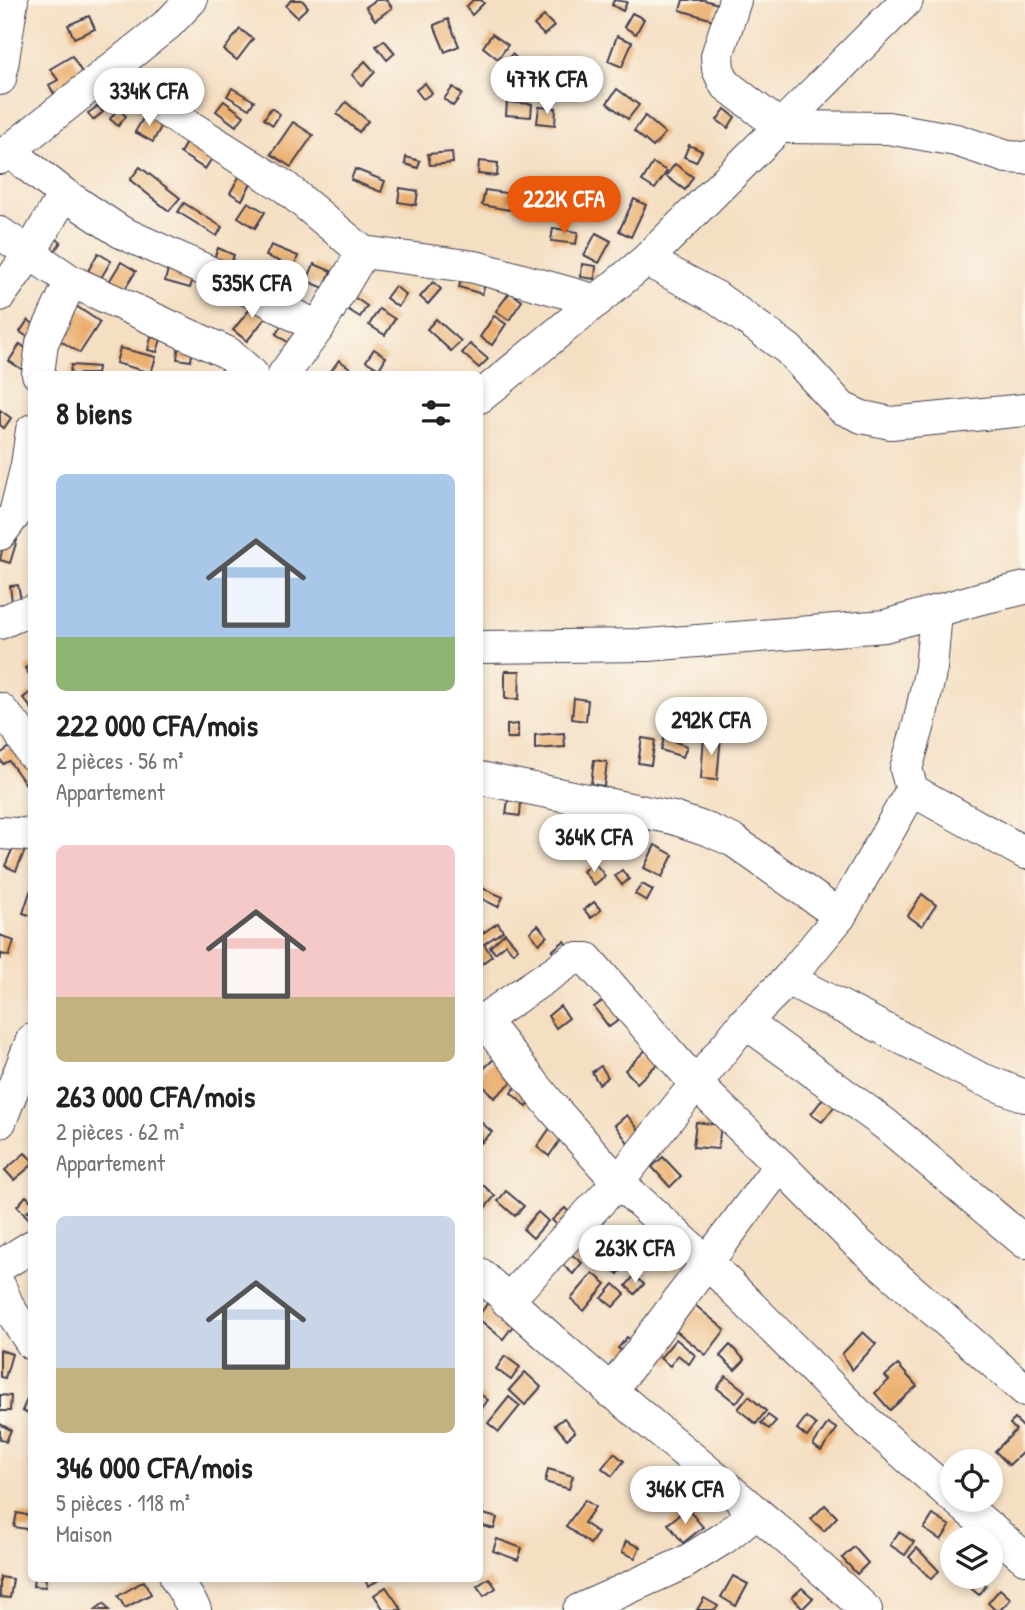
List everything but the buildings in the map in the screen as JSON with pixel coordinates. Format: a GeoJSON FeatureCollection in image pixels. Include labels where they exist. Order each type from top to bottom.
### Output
{"type":"FeatureCollection","features":[{"type":"Feature","properties":{"kind":"street"},"geometry":{"type":"LineString","coordinates":[[0,79],[12,0]]}},
{"type":"Feature","properties":{"kind":"street"},"geometry":{"type":"LineString","coordinates":[[191,0],[168,24],[5,154],[121,232],[249,290],[318,328]]}},
{"type":"Feature","properties":{"kind":"street"},"geometry":{"type":"LineString","coordinates":[[735,0],[716,56],[718,69],[725,84],[781,127],[888,128],[957,140],[1007,157],[1025,158]]}},
{"type":"Feature","properties":{"kind":"street"},"geometry":{"type":"LineString","coordinates":[[483,395],[646,260],[907,0]]}},
{"type":"Feature","properties":{"kind":"street"},"geometry":{"type":"LineString","coordinates":[[106,73],[285,187],[363,252],[475,267],[597,301]]}},
{"type":"Feature","properties":{"kind":"street"},"geometry":{"type":"LineString","coordinates":[[0,295],[30,253],[64,194]]}},
{"type":"Feature","properties":{"kind":"street"},"geometry":{"type":"LineString","coordinates":[[0,233],[71,281],[201,339],[228,353],[249,371]]}},
{"type":"Feature","properties":{"kind":"street"},"geometry":{"type":"LineString","coordinates":[[286,371],[318,328],[363,252]]}},
{"type":"Feature","properties":{"kind":"street"},"geometry":{"type":"LineString","coordinates":[[646,260],[716,297],[788,349],[842,408],[862,417],[891,423],[1025,410]]}},
{"type":"Feature","properties":{"kind":"street"},"geometry":{"type":"LineString","coordinates":[[38,371],[42,343],[71,281]]}},
{"type":"Feature","properties":{"kind":"street"},"geometry":{"type":"LineString","coordinates":[[16,521],[28,458]]}},
{"type":"Feature","properties":{"kind":"street"},"geometry":{"type":"LineString","coordinates":[[483,647],[648,645],[885,626],[1025,588]]}},
{"type":"Feature","properties":{"kind":"street"},"geometry":{"type":"LineString","coordinates":[[0,623],[28,612]]}},
{"type":"Feature","properties":{"kind":"street"},"geometry":{"type":"LineString","coordinates":[[936,612],[931,668],[906,769],[912,790],[1025,853]]}},
{"type":"Feature","properties":{"kind":"street"},"geometry":{"type":"LineString","coordinates":[[0,709],[17,728],[28,747]]}},
{"type":"Feature","properties":{"kind":"street"},"geometry":{"type":"LineString","coordinates":[[483,779],[673,818],[709,830],[734,841],[840,916]]}},
{"type":"Feature","properties":{"kind":"street"},"geometry":{"type":"LineString","coordinates":[[508,1301],[618,1182],[745,1022],[788,979],[840,916],[912,790]]}},
{"type":"Feature","properties":{"kind":"street"},"geometry":{"type":"LineString","coordinates":[[0,833],[28,835]]}},
{"type":"Feature","properties":{"kind":"street"},"geometry":{"type":"LineString","coordinates":[[483,1018],[573,959],[587,960],[697,1085],[853,1238],[1025,1390]]}},
{"type":"Feature","properties":{"kind":"street"},"geometry":{"type":"LineString","coordinates":[[788,979],[979,1078],[1025,1096]]}},
{"type":"Feature","properties":{"kind":"street"},"geometry":{"type":"LineString","coordinates":[[483,1020],[553,1108],[618,1182],[708,1263],[856,1412],[940,1486]]}},
{"type":"Feature","properties":{"kind":"street"},"geometry":{"type":"LineString","coordinates":[[745,1022],[885,1124],[1025,1242]]}},
{"type":"Feature","properties":{"kind":"street"},"geometry":{"type":"LineString","coordinates":[[0,1122],[28,1051]]}},
{"type":"Feature","properties":{"kind":"street"},"geometry":{"type":"LineString","coordinates":[[610,1392],[780,1165]]}},
{"type":"Feature","properties":{"kind":"street"},"geometry":{"type":"LineString","coordinates":[[0,1266],[28,1248]]}},
{"type":"Feature","properties":{"kind":"street"},"geometry":{"type":"LineString","coordinates":[[483,1277],[610,1392],[808,1555],[866,1610]]}},
{"type":"Feature","properties":{"kind":"street"},"geometry":{"type":"LineString","coordinates":[[3,1305],[28,1339]]}},
{"type":"Feature","properties":{"kind":"street"},"geometry":{"type":"LineString","coordinates":[[971,1512],[1025,1558]]}},
{"type":"Feature","properties":{"kind":"street"},"geometry":{"type":"LineString","coordinates":[[579,1610],[684,1563],[724,1538],[755,1513]]}},
{"type":"Feature","properties":{"kind":"street"},"geometry":{"type":"LineString","coordinates":[[178,1582],[195,1610]]}}]}
